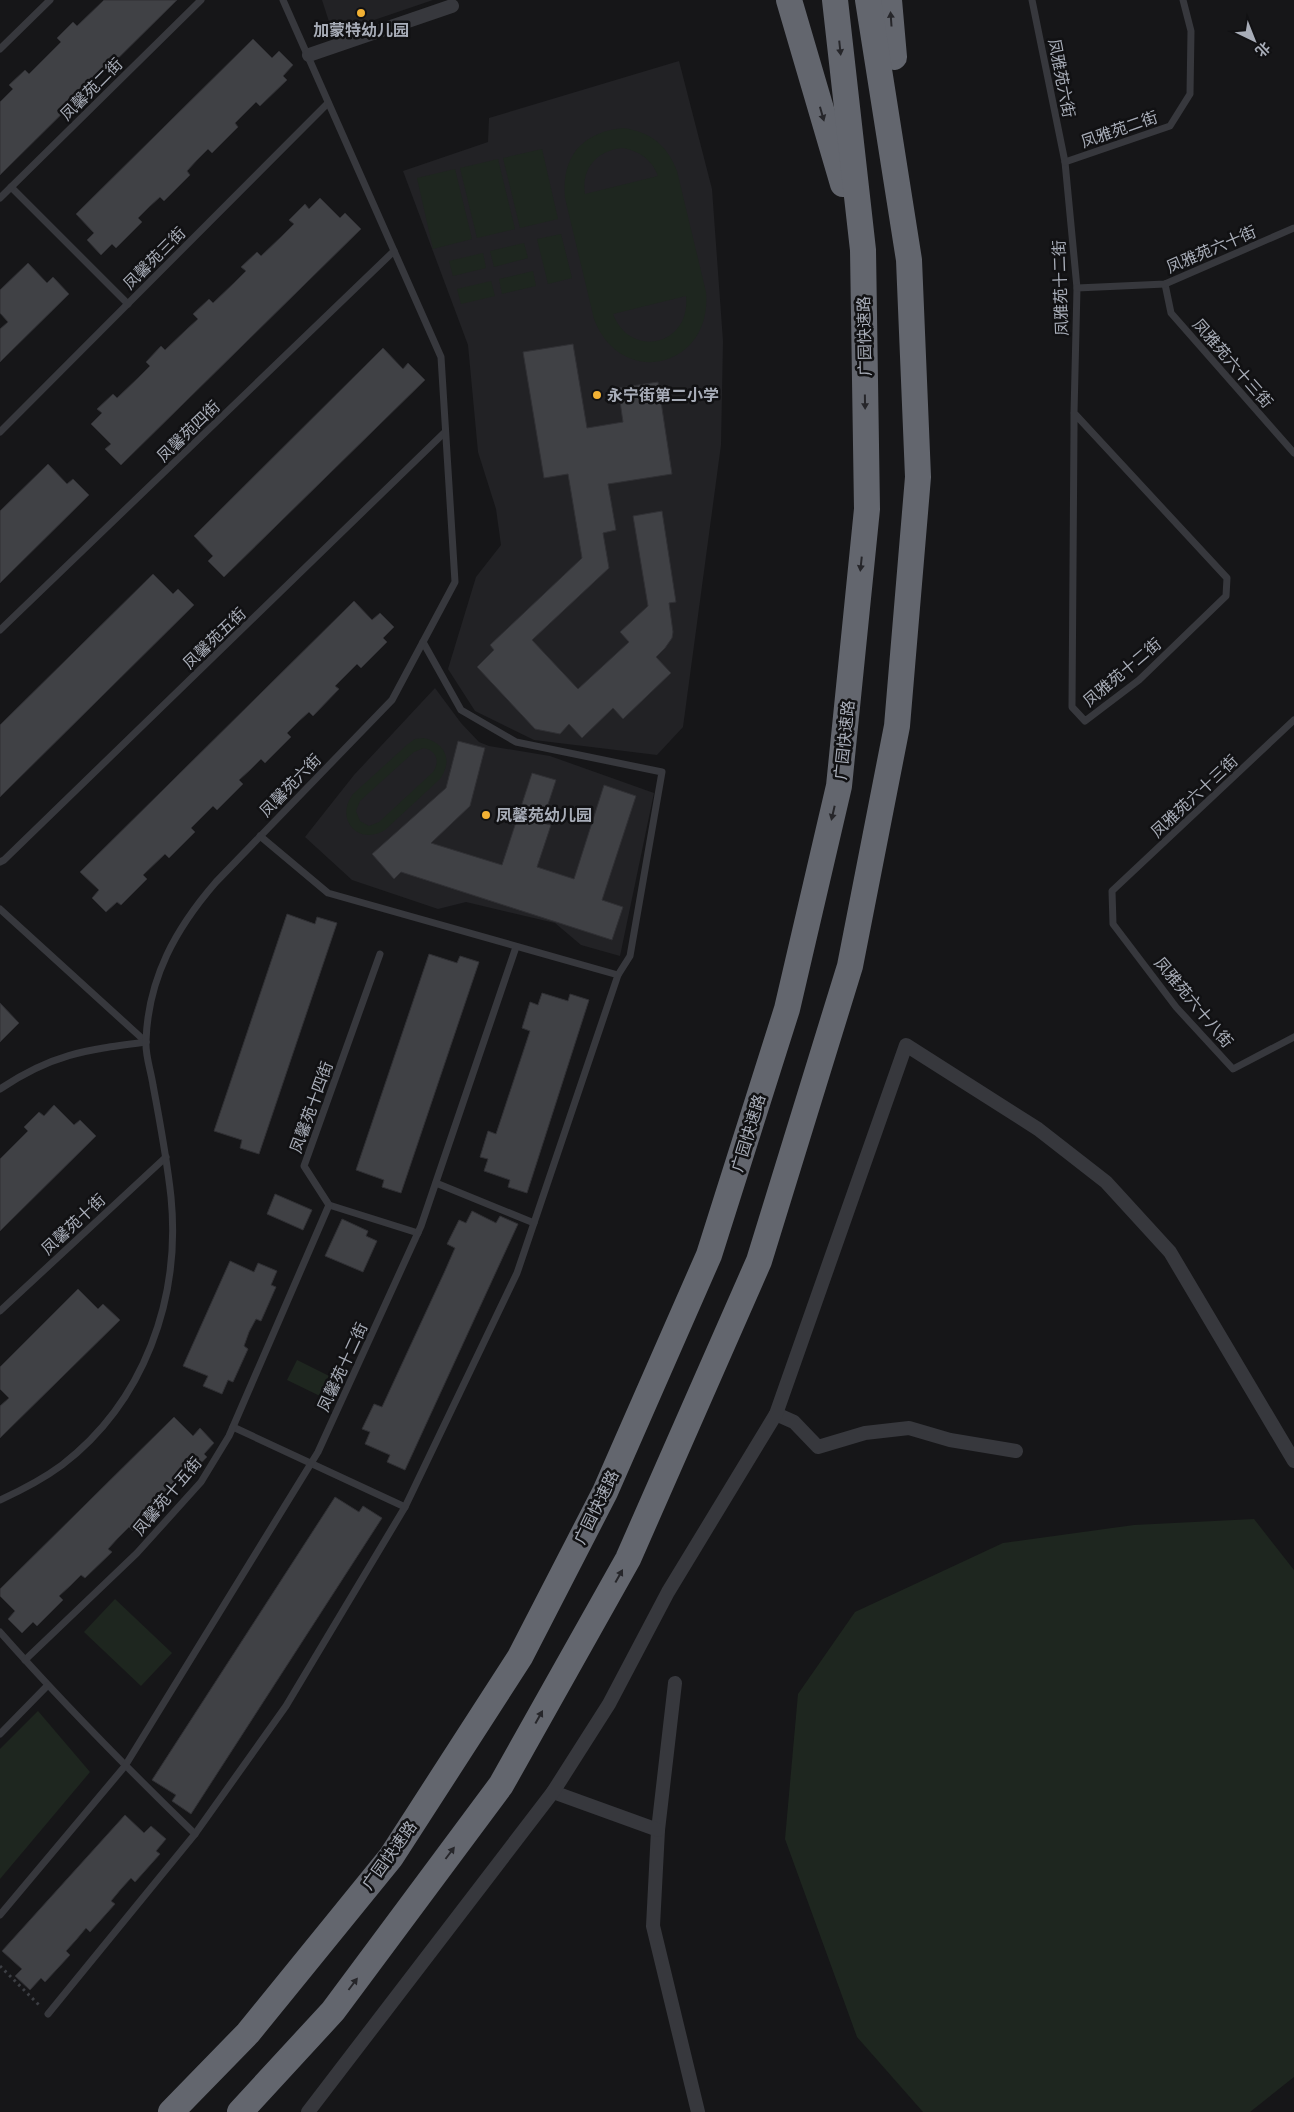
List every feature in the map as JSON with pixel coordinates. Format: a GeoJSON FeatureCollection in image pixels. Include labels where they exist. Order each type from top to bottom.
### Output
{"type":"FeatureCollection","features":[{"type":"Feature","properties":{"kind":"highway"},"geometry":{"type":"LineString","coordinates":[[789,0],[863,250]]}},
{"type":"Feature","properties":{"kind":"highway","name":"广园快速路"},"geometry":{"type":"LineString","coordinates":[[171,2112],[248,2034],[391,1858],[520,1657],[605,1492],[709,1256],[787,1010],[839,786],[867,509],[863,250],[835,0]]}},
{"type":"Feature","properties":{"kind":"highway"},"geometry":{"type":"LineString","coordinates":[[868,0],[909,260]]}},
{"type":"Feature","properties":{"kind":"highway"},"geometry":{"type":"LineString","coordinates":[[244,2112],[333,2011],[501,1785],[628,1559],[759,1261],[850,966],[897,726],[918,477],[909,260],[889,0]]}},
{"type":"Feature","properties":{"kind":"highway"},"geometry":{"type":"LineString","coordinates":[[240,2112],[333,2011]]}},
{"type":"Feature","properties":{"kind":"street"},"geometry":{"type":"LineString","coordinates":[[309,55],[452,6]]}},
{"type":"Feature","properties":{"kind":"street"},"geometry":{"type":"LineString","coordinates":[[308,2112],[553,1792],[609,1704],[668,1592],[776,1414],[906,1045],[1038,1129],[1106,1182],[1170,1252],[1294,1461]]}},
{"type":"Feature","properties":{"kind":"street"},"geometry":{"type":"LineString","coordinates":[[776,1414],[794,1422],[818,1448],[865,1433],[909,1428],[950,1440],[1016,1451]]}},
{"type":"Feature","properties":{"kind":"street"},"geometry":{"type":"LineString","coordinates":[[675,1683],[658,1830],[653,1926],[698,2112]]}},
{"type":"Feature","properties":{"kind":"street"},"geometry":{"type":"LineString","coordinates":[[553,1792],[658,1830]]}},
{"type":"Feature","properties":{"kind":"lane"},"geometry":{"type":"LineString","coordinates":[[0,49],[50,0]]}},
{"type":"Feature","properties":{"kind":"lane","name":"凤馨苑二街"},"geometry":{"type":"LineString","coordinates":[[0,198],[201,0]]}},
{"type":"Feature","properties":{"kind":"lane","name":"凤馨苑六街"},"geometry":{"type":"LineString","coordinates":[[0,1500],[31,1485],[62,1466],[89,1442],[118,1408],[134,1385],[150,1353],[161,1318],[168,1283],[172,1241],[171,1199],[166,1157],[146,1042],[150,1007],[159,972],[173,940],[192,909],[216,882],[392,700],[454,582],[441,358],[328,103],[309,55],[283,0]]}},
{"type":"Feature","properties":{"kind":"lane","name":"凤雅苑六街"},"geometry":{"type":"LineString","coordinates":[[1032,0],[1065,162]]}},
{"type":"Feature","properties":{"kind":"lane","name":"凤雅苑二街"},"geometry":{"type":"LineString","coordinates":[[1065,162],[1170,126],[1190,94],[1191,31],[1184,0]]}},
{"type":"Feature","properties":{"kind":"lane","name":"凤馨苑三街"},"geometry":{"type":"LineString","coordinates":[[0,432],[328,103]]}},
{"type":"Feature","properties":{"kind":"lane","name":"凤雅苑十二街"},"geometry":{"type":"LineString","coordinates":[[1065,162],[1077,288],[1074,413],[1072,707],[1085,721],[1140,680],[1226,596],[1227,578],[1074,413]]}},
{"type":"Feature","properties":{"kind":"lane"},"geometry":{"type":"LineString","coordinates":[[11,188],[128,304]]}},
{"type":"Feature","properties":{"kind":"lane","name":"凤雅苑六十街"},"geometry":{"type":"LineString","coordinates":[[1077,288],[1165,284],[1294,228]]}},
{"type":"Feature","properties":{"kind":"lane","name":"凤馨苑四街"},"geometry":{"type":"LineString","coordinates":[[0,630],[394,251]]}},
{"type":"Feature","properties":{"kind":"lane","name":"凤雅苑六十三街"},"geometry":{"type":"LineString","coordinates":[[1165,284],[1171,313],[1294,453]]}},
{"type":"Feature","properties":{"kind":"lane","name":"凤馨苑五街"},"geometry":{"type":"LineString","coordinates":[[0,862],[445,432]]}},
{"type":"Feature","properties":{"kind":"lane"},"geometry":{"type":"LineString","coordinates":[[48,2014],[195,1834],[286,1706],[405,1507],[517,1273],[618,975],[630,956],[662,772],[516,742],[461,710],[423,642]]}},
{"type":"Feature","properties":{"kind":"lane","name":"凤雅苑六十三街"},"geometry":{"type":"LineString","coordinates":[[1112,891],[1294,720]]}},
{"type":"Feature","properties":{"kind":"lane"},"geometry":{"type":"LineString","coordinates":[[260,836],[328,893],[618,975]]}},
{"type":"Feature","properties":{"kind":"lane","name":"凤雅苑六十八街"},"geometry":{"type":"LineString","coordinates":[[1112,891],[1113,924],[1176,1007],[1233,1069],[1294,1037]]}},
{"type":"Feature","properties":{"kind":"lane"},"geometry":{"type":"LineString","coordinates":[[0,909],[146,1042]]}},
{"type":"Feature","properties":{"kind":"lane","name":"凤馨苑十二街"},"geometry":{"type":"LineString","coordinates":[[0,1915],[125,1766],[311,1463],[418,1234],[516,947]]}},
{"type":"Feature","properties":{"kind":"lane","name":"凤馨苑十四街"},"geometry":{"type":"LineString","coordinates":[[329,1205],[304,1166],[380,954]]}},
{"type":"Feature","properties":{"kind":"lane"},"geometry":{"type":"LineString","coordinates":[[0,1089],[33,1068],[70,1054],[89,1049],[146,1042]]}},
{"type":"Feature","properties":{"kind":"lane","name":"凤馨苑十街"},"geometry":{"type":"LineString","coordinates":[[0,1310],[166,1157]]}},
{"type":"Feature","properties":{"kind":"lane"},"geometry":{"type":"LineString","coordinates":[[436,1183],[534,1223]]}},
{"type":"Feature","properties":{"kind":"lane"},"geometry":{"type":"LineString","coordinates":[[329,1205],[418,1234]]}},
{"type":"Feature","properties":{"kind":"lane","name":"凤馨苑十五街"},"geometry":{"type":"LineString","coordinates":[[25,1660],[137,1553],[201,1482],[233,1427],[329,1205]]}},
{"type":"Feature","properties":{"kind":"lane"},"geometry":{"type":"LineString","coordinates":[[233,1427],[405,1507]]}},
{"type":"Feature","properties":{"kind":"lane"},"geometry":{"type":"LineString","coordinates":[[0,1632],[48,1686],[125,1766],[195,1834]]}},
{"type":"Feature","properties":{"kind":"lane"},"geometry":{"type":"LineString","coordinates":[[0,1734],[48,1686]]}},
{"type":"Feature","properties":{"kind":"path"},"geometry":{"type":"LineString","coordinates":[[0,1966],[48,2014]]}},
{"type":"Feature","properties":{"kind":"shaded area","name":"加蒙特幼儿园"},"geometry":{"type":"Polygon","coordinates":[[[322,0],[433,0],[333,34],[322,0]]]}},
{"type":"Feature","properties":{"kind":"shaded area","name":"永宁街第二小学"},"geometry":{"type":"Polygon","coordinates":[[[679,61],[712,189],[723,341],[721,445],[683,727],[657,755],[534,740],[475,711],[448,669],[476,577],[501,545],[496,509],[478,452],[468,345],[403,171],[488,142],[489,118],[679,61]]]}},
{"type":"Feature","properties":{"kind":"shaded area"},"geometry":{"type":"Polygon","coordinates":[[[623,128],[650,137],[663,147],[673,162],[677,171],[706,292],[704,318],[695,338],[681,353],[663,361],[643,362],[624,355],[607,341],[594,319],[565,198],[565,183],[571,158],[586,141],[609,130],[623,128]],[[623,148],[606,153],[593,162],[588,169],[584,185],[585,194],[658,176],[645,157],[635,151],[623,148]],[[686,296],[613,314],[622,328],[633,337],[645,341],[658,341],[670,335],[679,326],[685,313],[686,296]]]}},
{"type":"Feature","properties":{"kind":"shaded area"},"geometry":{"type":"Polygon","coordinates":[[[542,149],[558,219],[520,228],[503,158],[542,149]]]}},
{"type":"Feature","properties":{"kind":"shaded area"},"geometry":{"type":"Polygon","coordinates":[[[498,159],[515,229],[477,238],[460,168],[498,159]]]}},
{"type":"Feature","properties":{"kind":"shaded area"},"geometry":{"type":"Polygon","coordinates":[[[455,169],[472,239],[433,249],[417,178],[455,169]]]}},
{"type":"Feature","properties":{"kind":"shaded area"},"geometry":{"type":"Polygon","coordinates":[[[561,234],[572,278],[548,284],[537,239],[561,234]]]}},
{"type":"Feature","properties":{"kind":"shaded area"},"geometry":{"type":"Polygon","coordinates":[[[524,243],[528,258],[494,267],[490,251],[524,243]]]}},
{"type":"Feature","properties":{"kind":"shaded area"},"geometry":{"type":"Polygon","coordinates":[[[483,253],[486,268],[453,276],[449,261],[483,253]]]}},
{"type":"Feature","properties":{"kind":"shaded area"},"geometry":{"type":"Polygon","coordinates":[[[533,271],[536,286],[502,294],[499,279],[533,271]]]}},
{"type":"Feature","properties":{"kind":"shaded area"},"geometry":{"type":"Polygon","coordinates":[[[491,281],[495,296],[461,304],[457,289],[491,281]]]}},
{"type":"Feature","properties":{"kind":"shaded area","name":"凤馨苑幼儿园"},"geometry":{"type":"Polygon","coordinates":[[[435,688],[461,723],[479,742],[489,746],[550,756],[654,793],[620,956],[581,945],[555,923],[466,902],[438,909],[352,880],[305,837],[354,775],[435,688]]]}},
{"type":"Feature","properties":{"kind":"shaded area"},"geometry":{"type":"Polygon","coordinates":[[[424,738],[432,740],[442,748],[445,754],[446,766],[440,779],[385,830],[366,835],[358,832],[352,828],[346,813],[353,794],[415,739],[424,738]],[[424,748],[414,752],[360,801],[356,811],[360,821],[369,826],[379,822],[433,772],[437,761],[434,754],[424,748]]]}},
{"type":"Feature","properties":{"kind":"shaded area"},"geometry":{"type":"Polygon","coordinates":[[[297,1360],[331,1377],[322,1397],[287,1380],[297,1360]]]}},
{"type":"Feature","properties":{"kind":"shaded area"},"geometry":{"type":"Polygon","coordinates":[[[1254,1519],[1294,1570],[1294,2077],[1250,2112],[923,2112],[857,2037],[785,1839],[798,1694],[855,1612],[1003,1543],[1134,1525],[1254,1519]]]}},
{"type":"Feature","properties":{"kind":"shaded area"},"geometry":{"type":"Polygon","coordinates":[[[115,1599],[172,1653],[141,1686],[84,1632],[115,1599]]]}},
{"type":"Feature","properties":{"kind":"shaded area"},"geometry":{"type":"Polygon","coordinates":[[[38,1711],[90,1772],[0,1879],[0,1749],[38,1711]]]}},
{"type":"Feature","properties":{"kind":"building"},"geometry":{"type":"Polygon","coordinates":[[[104,0],[177,0],[0,175],[0,102],[13,89],[9,85],[25,70],[29,74],[61,42],[57,38],[73,22],[77,26],[104,0]]]}},
{"type":"Feature","properties":{"kind":"building"},"geometry":{"type":"Polygon","coordinates":[[[253,39],[272,58],[279,51],[293,65],[283,76],[287,80],[260,106],[256,102],[235,123],[238,127],[212,153],[208,149],[197,160],[187,171],[190,175],[164,201],[160,197],[138,218],[142,222],[116,248],[112,244],[101,255],[87,240],[94,233],[76,214],[253,39]]]}},
{"type":"Feature","properties":{"kind":"building"},"geometry":{"type":"Polygon","coordinates":[[[320,198],[340,218],[345,213],[361,229],[121,465],[105,449],[111,444],[91,424],[102,413],[97,409],[113,394],[117,398],[150,366],[146,362],[161,346],[165,350],[198,319],[193,314],[209,299],[213,303],[246,271],[241,267],[257,252],[261,256],[283,235],[294,224],[289,220],[305,204],[309,209],[320,198]]]}},
{"type":"Feature","properties":{"kind":"building"},"geometry":{"type":"Polygon","coordinates":[[[28,263],[47,283],[53,277],[69,294],[0,362],[0,329],[8,322],[0,313],[0,290],[28,263]]]}},
{"type":"Feature","properties":{"kind":"building"},"geometry":{"type":"Polygon","coordinates":[[[573,344],[587,428],[623,422],[618,388],[658,382],[672,474],[608,484],[616,530],[603,533],[609,568],[532,640],[578,689],[629,642],[620,632],[648,606],[633,516],[662,511],[676,602],[669,603],[673,632],[672,638],[656,657],[671,673],[623,719],[613,708],[582,738],[569,724],[560,734],[535,729],[477,667],[494,650],[490,645],[582,558],[568,474],[544,478],[523,352],[573,344]]]}},
{"type":"Feature","properties":{"kind":"building"},"geometry":{"type":"Polygon","coordinates":[[[383,348],[403,369],[408,363],[425,380],[224,577],[208,561],[213,556],[194,536],[383,348]]]}},
{"type":"Feature","properties":{"kind":"building"},"geometry":{"type":"Polygon","coordinates":[[[48,464],[67,484],[73,479],[89,495],[0,583],[0,511],[48,464]]]}},
{"type":"Feature","properties":{"kind":"building"},"geometry":{"type":"Polygon","coordinates":[[[153,574],[173,594],[178,589],[194,605],[0,797],[0,725],[153,574]]]}},
{"type":"Feature","properties":{"kind":"building"},"geometry":{"type":"Polygon","coordinates":[[[354,601],[372,620],[380,613],[394,627],[383,638],[387,642],[361,668],[357,664],[335,686],[339,689],[313,716],[309,712],[298,722],[287,733],[291,737],[265,763],[261,759],[239,780],[243,784],[217,810],[213,806],[191,828],[195,832],[169,858],[165,854],[143,875],[147,879],[121,905],[117,902],[106,912],[92,898],[99,890],[80,872],[354,601]]]}},
{"type":"Feature","properties":{"kind":"building"},"geometry":{"type":"Polygon","coordinates":[[[458,741],[485,748],[470,806],[431,843],[502,865],[532,773],[556,780],[542,823],[551,825],[537,867],[574,879],[604,785],[636,796],[602,900],[623,907],[612,940],[401,872],[394,879],[372,854],[446,788],[458,741]]]}},
{"type":"Feature","properties":{"kind":"building"},"geometry":{"type":"Polygon","coordinates":[[[287,914],[315,924],[317,917],[337,923],[259,1154],[240,1148],[242,1140],[214,1131],[287,914]]]}},
{"type":"Feature","properties":{"kind":"building"},"geometry":{"type":"Polygon","coordinates":[[[429,954],[457,963],[460,956],[479,962],[401,1193],[382,1187],[384,1180],[356,1170],[429,954]]]}},
{"type":"Feature","properties":{"kind":"building"},"geometry":{"type":"Polygon","coordinates":[[[542,993],[568,1001],[570,994],[589,1000],[527,1193],[508,1187],[510,1180],[484,1171],[488,1159],[480,1157],[488,1131],[496,1134],[530,1031],[522,1028],[530,1002],[538,1005],[542,993]]]}},
{"type":"Feature","properties":{"kind":"building"},"geometry":{"type":"Polygon","coordinates":[[[0,1003],[19,1023],[0,1042],[0,1003]]]}},
{"type":"Feature","properties":{"kind":"building"},"geometry":{"type":"Polygon","coordinates":[[[54,1105],[74,1125],[80,1120],[96,1136],[0,1231],[0,1159],[28,1131],[24,1127],[39,1112],[44,1116],[54,1105]]]}},
{"type":"Feature","properties":{"kind":"building"},"geometry":{"type":"Polygon","coordinates":[[[275,1194],[312,1210],[303,1230],[267,1214],[275,1194]]]}},
{"type":"Feature","properties":{"kind":"building"},"geometry":{"type":"Polygon","coordinates":[[[472,1211],[496,1223],[500,1216],[518,1224],[405,1470],[387,1462],[390,1455],[365,1444],[370,1432],[362,1429],[374,1404],[382,1407],[455,1248],[447,1244],[459,1220],[466,1223],[472,1211]]]}},
{"type":"Feature","properties":{"kind":"building"},"geometry":{"type":"Polygon","coordinates":[[[342,1219],[368,1231],[366,1236],[377,1241],[363,1272],[325,1256],[342,1219]]]}},
{"type":"Feature","properties":{"kind":"building"},"geometry":{"type":"Polygon","coordinates":[[[230,1261],[254,1272],[258,1263],[277,1271],[271,1285],[276,1287],[261,1321],[256,1319],[249,1332],[244,1346],[248,1349],[233,1382],[228,1380],[222,1394],[203,1386],[208,1376],[183,1366],[230,1261]]]}},
{"type":"Feature","properties":{"kind":"building"},"geometry":{"type":"Polygon","coordinates":[[[78,1289],[98,1309],[103,1304],[120,1320],[0,1438],[0,1406],[9,1398],[0,1389],[0,1367],[78,1289]]]}},
{"type":"Feature","properties":{"kind":"building"},"geometry":{"type":"Polygon","coordinates":[[[174,1417],[193,1436],[200,1428],[214,1443],[204,1454],[207,1457],[181,1484],[177,1480],[166,1490],[156,1501],[159,1505],[133,1531],[129,1527],[108,1549],[112,1552],[85,1578],[81,1575],[59,1596],[63,1600],[37,1626],[33,1622],[22,1633],[8,1619],[15,1611],[0,1596],[0,1589],[174,1417]]]}},
{"type":"Feature","properties":{"kind":"building"},"geometry":{"type":"Polygon","coordinates":[[[335,1497],[359,1512],[363,1506],[382,1518],[191,1814],[172,1801],[176,1795],[152,1780],[335,1497]]]}},
{"type":"Feature","properties":{"kind":"building"},"geometry":{"type":"Polygon","coordinates":[[[125,1815],[144,1833],[151,1826],[166,1839],[156,1851],[160,1854],[135,1882],[131,1878],[121,1889],[111,1901],[115,1904],[90,1932],[86,1928],[66,1951],[70,1955],[45,1982],[41,1978],[30,1990],[15,1976],[22,1969],[2,1951],[125,1815]]]}},
{"type":"Feature","properties":{"kind":"place","name":"加蒙特幼儿园"},"geometry":{"type":"Point","coordinates":[361,13]}},
{"type":"Feature","properties":{"kind":"place","name":"永宁街第二小学"},"geometry":{"type":"Point","coordinates":[597,395]}},
{"type":"Feature","properties":{"kind":"place","name":"凤馨苑幼儿园"},"geometry":{"type":"Point","coordinates":[486,815]}}]}
